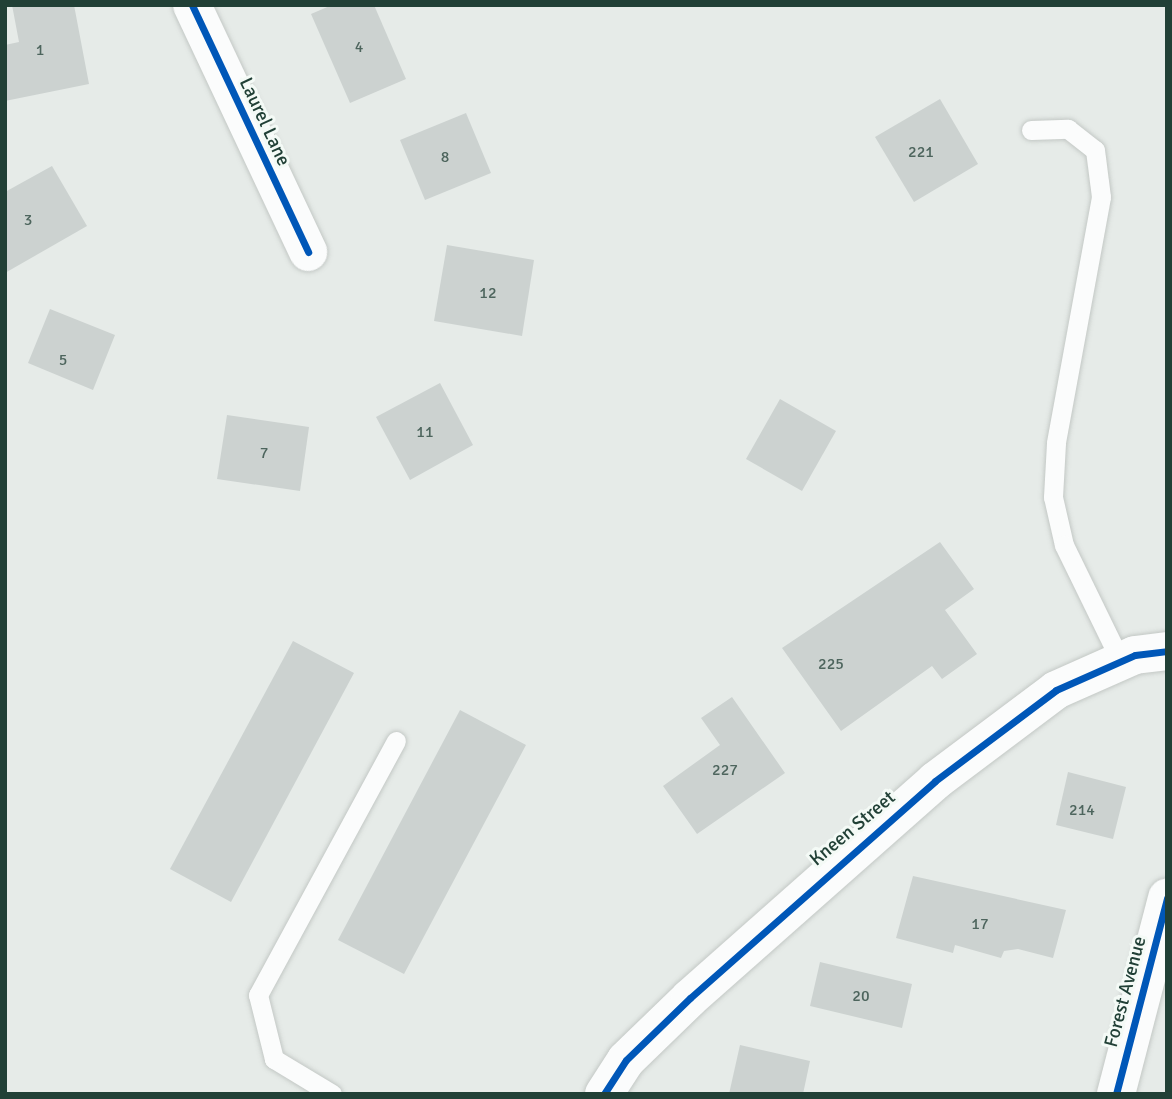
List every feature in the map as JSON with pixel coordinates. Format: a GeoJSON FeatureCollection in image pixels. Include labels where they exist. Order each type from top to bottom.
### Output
{"type":"FeatureCollection","features":[{"type":"Feature","properties":{"kind":"street","name":"Laurel Lane"},"geometry":{"type":"LineString","coordinates":[[192,5],[308,252]]}},
{"type":"Feature","properties":{"kind":"street","name":"Kneen Street"},"geometry":{"type":"LineString","coordinates":[[604,1094],[626,1060],[690,998],[935,781],[1056,690],[1121,662],[1167,651]]}},
{"type":"Feature","properties":{"kind":"street","name":"Forest Avenue"},"geometry":{"type":"LineString","coordinates":[[1116,1094],[1167,898]]}},
{"type":"Feature","properties":{"kind":"lane"},"geometry":{"type":"LineString","coordinates":[[1031,130],[1068,129],[1096,150],[1101,197],[1056,443],[1053,497],[1064,545],[1121,662]]}},
{"type":"Feature","properties":{"kind":"lane"},"geometry":{"type":"LineString","coordinates":[[332,1094],[274,1059],[258,995],[396,741]]}},
{"type":"Feature","properties":{"kind":"building"},"geometry":{"type":"Polygon","coordinates":[[[12,5],[74,5],[89,84],[5,101],[5,45],[19,42],[12,5]]]}},
{"type":"Feature","properties":{"kind":"building"},"geometry":{"type":"Polygon","coordinates":[[[332,5],[374,5],[406,79],[350,103],[311,14],[332,5]]]}},
{"type":"Feature","properties":{"kind":"building"},"geometry":{"type":"Polygon","coordinates":[[[940,99],[978,164],[914,202],[875,137],[940,99]]]}},
{"type":"Feature","properties":{"kind":"building"},"geometry":{"type":"Polygon","coordinates":[[[466,113],[491,173],[425,200],[400,140],[466,113]]]}},
{"type":"Feature","properties":{"kind":"building"},"geometry":{"type":"Polygon","coordinates":[[[52,166],[87,226],[5,273],[5,192],[52,166]]]}},
{"type":"Feature","properties":{"kind":"building"},"geometry":{"type":"Polygon","coordinates":[[[447,245],[534,260],[522,336],[434,321],[447,245]]]}},
{"type":"Feature","properties":{"kind":"building"},"geometry":{"type":"Polygon","coordinates":[[[50,309],[115,335],[93,390],[28,363],[50,309]]]}},
{"type":"Feature","properties":{"kind":"building"},"geometry":{"type":"Polygon","coordinates":[[[440,383],[473,445],[410,480],[376,417],[440,383]]]}},
{"type":"Feature","properties":{"kind":"building"},"geometry":{"type":"Polygon","coordinates":[[[780,399],[836,431],[802,491],[746,459],[780,399]]]}},
{"type":"Feature","properties":{"kind":"building"},"geometry":{"type":"Polygon","coordinates":[[[227,415],[309,427],[300,491],[217,479],[227,415]]]}},
{"type":"Feature","properties":{"kind":"building"},"geometry":{"type":"Polygon","coordinates":[[[940,542],[974,589],[945,610],[977,654],[942,679],[932,666],[841,731],[782,648],[940,542]]]}},
{"type":"Feature","properties":{"kind":"building"},"geometry":{"type":"Polygon","coordinates":[[[293,641],[354,673],[231,902],[170,869],[293,641]]]}},
{"type":"Feature","properties":{"kind":"building"},"geometry":{"type":"Polygon","coordinates":[[[732,697],[785,773],[697,834],[663,786],[720,745],[701,718],[732,697]]]}},
{"type":"Feature","properties":{"kind":"building"},"geometry":{"type":"Polygon","coordinates":[[[460,710],[526,745],[404,974],[338,940],[460,710]]]}},
{"type":"Feature","properties":{"kind":"building"},"geometry":{"type":"Polygon","coordinates":[[[1068,772],[1126,787],[1113,839],[1056,825],[1068,772]]]}},
{"type":"Feature","properties":{"kind":"building"},"geometry":{"type":"Polygon","coordinates":[[[913,876],[1066,910],[1053,958],[1018,949],[1004,951],[1001,958],[955,945],[953,953],[896,938],[913,876]]]}},
{"type":"Feature","properties":{"kind":"building"},"geometry":{"type":"Polygon","coordinates":[[[820,962],[912,984],[902,1028],[810,1006],[820,962]]]}},
{"type":"Feature","properties":{"kind":"building"},"geometry":{"type":"Polygon","coordinates":[[[740,1045],[810,1061],[803,1094],[729,1094],[740,1045]]]}},
{"type":"Feature","properties":{"kind":"cycle path"},"geometry":{"type":"LineString","coordinates":[[192,5],[308,252]]}},
{"type":"Feature","properties":{"kind":"cycle path"},"geometry":{"type":"LineString","coordinates":[[604,1094],[626,1060],[690,998],[935,781],[1056,690],[1135,655],[1167,651]]}},
{"type":"Feature","properties":{"kind":"cycle path"},"geometry":{"type":"LineString","coordinates":[[1116,1094],[1167,898]]}}]}
